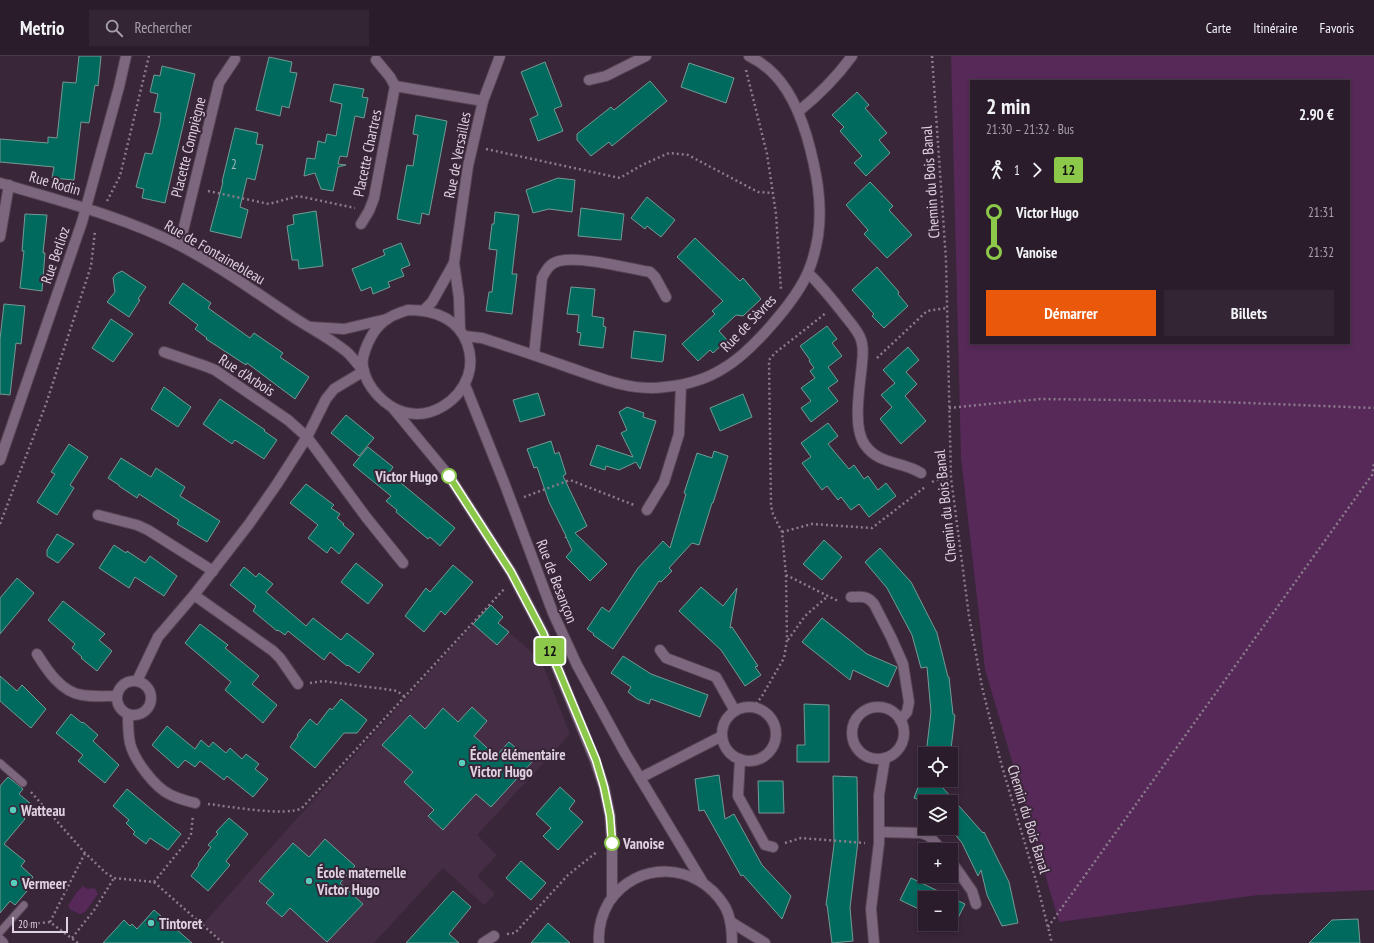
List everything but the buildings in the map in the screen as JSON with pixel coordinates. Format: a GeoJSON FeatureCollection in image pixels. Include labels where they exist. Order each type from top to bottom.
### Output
{"type":"FeatureCollection","features":[{"type":"Feature","properties":{"kind":"street","name":"Rue Berlioz"},"geometry":{"type":"LineString","coordinates":[[0,460],[82,222],[126,56]]}},
{"type":"Feature","properties":{"kind":"street","name":"Rue de Versailles"},"geometry":{"type":"LineString","coordinates":[[462,333],[454,263],[472,146],[483,101],[500,56]]}},
{"type":"Feature","properties":{"kind":"street"},"geometry":{"type":"LineString","coordinates":[[589,80],[606,76],[646,56]]}},
{"type":"Feature","properties":{"kind":"street","name":"Rue de Sèvres"},"geometry":{"type":"LineString","coordinates":[[462,333],[482,338],[615,383],[648,388],[663,388],[698,381],[724,369],[736,361],[759,338],[788,304],[808,273],[818,236],[820,220],[819,200],[814,167],[799,111],[782,82],[750,56]]}},
{"type":"Feature","properties":{"kind":"street"},"geometry":{"type":"LineString","coordinates":[[799,111],[834,80],[852,56]]}},
{"type":"Feature","properties":{"kind":"street","name":"Placette Compiègne"},"geometry":{"type":"LineString","coordinates":[[177,244],[182,235],[219,83],[235,59]]}},
{"type":"Feature","properties":{"kind":"street"},"geometry":{"type":"LineString","coordinates":[[376,60],[390,77],[395,86],[483,101]]}},
{"type":"Feature","properties":{"kind":"street","name":"Placette Chartres"},"geometry":{"type":"LineString","coordinates":[[362,224],[374,198],[395,86]]}},
{"type":"Feature","properties":{"kind":"street","name":"Rue Rodin"},"geometry":{"type":"LineString","coordinates":[[4,184],[102,214]]}},
{"type":"Feature","properties":{"kind":"street"},"geometry":{"type":"LineString","coordinates":[[0,237],[4,184]]}},
{"type":"Feature","properties":{"kind":"street","name":"Rue de Fontainebleau"},"geometry":{"type":"LineString","coordinates":[[102,214],[177,244],[227,273],[293,318],[337,344],[349,354],[364,371]]}},
{"type":"Feature","properties":{"kind":"street"},"geometry":{"type":"LineString","coordinates":[[534,355],[542,278],[552,264],[559,261],[581,260],[650,272],[655,277],[666,297]]}},
{"type":"Feature","properties":{"kind":"street","name":"Rue de Versailles"},"geometry":{"type":"LineString","coordinates":[[424,310],[432,302],[454,263]]}},
{"type":"Feature","properties":{"kind":"street"},"geometry":{"type":"LineString","coordinates":[[808,273],[822,287],[860,338],[863,353],[857,420],[858,432],[864,445],[873,454],[883,460],[913,468],[921,473]]}},
{"type":"Feature","properties":{"kind":"street"},"geometry":{"type":"LineString","coordinates":[[392,407],[414,414],[439,409],[450,402],[464,385],[470,370],[470,353],[462,333],[455,324],[436,313],[424,310],[408,310],[387,319],[371,336],[363,358],[364,371],[368,382],[375,392],[392,407],[449,476],[514,577],[543,633],[596,760],[604,787],[610,816],[612,898]]}},
{"type":"Feature","properties":{"kind":"street","name":"Rue de Fontainebleau"},"geometry":{"type":"LineString","coordinates":[[309,327],[344,329],[387,319]]}},
{"type":"Feature","properties":{"kind":"street","name":"Rue d'Arbois"},"geometry":{"type":"LineString","coordinates":[[164,352],[214,370],[288,420],[307,437],[366,517],[403,563]]}},
{"type":"Feature","properties":{"kind":"street"},"geometry":{"type":"LineString","coordinates":[[137,681],[158,638],[250,524],[277,484],[307,437],[326,399],[334,389],[364,371]]}},
{"type":"Feature","properties":{"kind":"street","name":"Rue de Besançon"},"geometry":{"type":"LineString","coordinates":[[464,385],[511,502],[553,613],[576,665],[599,708],[702,881]]}},
{"type":"Feature","properties":{"kind":"street"},"geometry":{"type":"LineString","coordinates":[[647,510],[664,482],[679,434],[681,385]]}},
{"type":"Feature","properties":{"kind":"street"},"geometry":{"type":"LineString","coordinates":[[98,515],[137,525],[148,530],[213,571]]}},
{"type":"Feature","properties":{"kind":"street"},"geometry":{"type":"LineString","coordinates":[[194,595],[272,651],[280,658],[298,684]]}},
{"type":"Feature","properties":{"kind":"street"},"geometry":{"type":"LineString","coordinates":[[851,597],[866,597],[874,604],[903,664],[909,702],[907,712],[900,720]]}},
{"type":"Feature","properties":{"kind":"street"},"geometry":{"type":"LineString","coordinates":[[660,650],[666,658],[716,677],[736,711]]}},
{"type":"Feature","properties":{"kind":"street"},"geometry":{"type":"LineString","coordinates":[[37,654],[48,671],[68,690],[81,695],[117,696]]}},
{"type":"Feature","properties":{"kind":"street"},"geometry":{"type":"LineString","coordinates":[[137,681],[144,684],[149,691],[151,698],[149,706],[144,712],[136,716],[128,715],[122,711],[117,704],[117,696],[120,687],[128,682],[137,681]]}},
{"type":"Feature","properties":{"kind":"street"},"geometry":{"type":"LineString","coordinates":[[744,708],[753,708],[762,710],[769,716],[774,723],[776,732],[775,741],[771,749],[765,755],[748,761],[740,759],[729,752],[723,742],[722,736],[725,721],[736,711],[744,708]]}},
{"type":"Feature","properties":{"kind":"street"},"geometry":{"type":"LineString","coordinates":[[874,708],[889,710],[900,720],[903,727],[904,735],[902,743],[892,755],[885,758],[870,758],[863,755],[857,750],[854,743],[852,728],[855,720],[866,710],[874,708]]}},
{"type":"Feature","properties":{"kind":"street"},"geometry":{"type":"LineString","coordinates":[[128,715],[128,734],[130,744],[140,764],[161,789],[171,795],[195,803]]}},
{"type":"Feature","properties":{"kind":"street"},"geometry":{"type":"LineString","coordinates":[[640,778],[722,736]]}},
{"type":"Feature","properties":{"kind":"street"},"geometry":{"type":"LineString","coordinates":[[874,943],[871,909],[880,832],[879,795],[885,758]]}},
{"type":"Feature","properties":{"kind":"street"},"geometry":{"type":"LineString","coordinates":[[740,759],[738,796],[765,845],[773,847]]}},
{"type":"Feature","properties":{"kind":"street"},"geometry":{"type":"LineString","coordinates":[[880,832],[921,833],[930,836],[936,843]]}},
{"type":"Feature","properties":{"kind":"street"},"geometry":{"type":"LineString","coordinates":[[598,942],[602,918],[606,907],[620,889],[631,881],[654,872],[669,871],[680,873],[702,881],[715,892],[725,906],[731,922],[732,943]]}},
{"type":"Feature","properties":{"kind":"street"},"geometry":{"type":"LineString","coordinates":[[958,871],[972,892],[976,904]]}},
{"type":"Feature","properties":{"kind":"street"},"geometry":{"type":"LineString","coordinates":[[731,922],[765,943]]}},
{"type":"Feature","properties":{"kind":"street"},"geometry":{"type":"LineString","coordinates":[[483,943],[494,936]]}},
{"type":"Feature","properties":{"kind":"street"},"geometry":{"type":"LineString","coordinates":[[0,940],[3,943]]}},
{"type":"Feature","properties":{"kind":"lane"},"geometry":{"type":"LineString","coordinates":[[0,763],[23,783]]}},
{"type":"Feature","properties":{"kind":"lane"},"geometry":{"type":"LineString","coordinates":[[2,929],[24,905]]}},
{"type":"Feature","properties":{"kind":"path"},"geometry":{"type":"LineString","coordinates":[[0,524],[46,404],[91,266],[96,227],[120,176],[149,56]]}},
{"type":"Feature","properties":{"kind":"path"},"geometry":{"type":"LineString","coordinates":[[750,56],[745,63],[766,154],[773,193],[782,294],[788,304]]}},
{"type":"Feature","properties":{"kind":"path","name":"Chemin du Bois Banal"},"geometry":{"type":"LineString","coordinates":[[932,56],[946,260],[951,478],[969,616],[982,687],[1001,763],[1037,884],[1052,943]]}},
{"type":"Feature","properties":{"kind":"path"},"geometry":{"type":"LineString","coordinates":[[472,146],[620,178],[642,165],[669,153],[688,155],[758,192],[773,193]]}},
{"type":"Feature","properties":{"kind":"path"},"geometry":{"type":"LineString","coordinates":[[193,188],[269,204],[298,196],[369,211]]}},
{"type":"Feature","properties":{"kind":"path"},"geometry":{"type":"LineString","coordinates":[[753,708],[762,696],[784,658],[788,640],[786,575],[782,532],[773,514],[771,506],[769,360],[774,353],[836,305]]}},
{"type":"Feature","properties":{"kind":"path"},"geometry":{"type":"LineString","coordinates":[[861,373],[927,311],[947,308]]}},
{"type":"Feature","properties":{"kind":"path"},"geometry":{"type":"LineString","coordinates":[[950,408],[1040,399],[1197,401],[1374,408]]}},
{"type":"Feature","properties":{"kind":"path"},"geometry":{"type":"LineString","coordinates":[[1048,927],[1372,475],[1374,464]]}},
{"type":"Feature","properties":{"kind":"path"},"geometry":{"type":"LineString","coordinates":[[782,532],[812,524],[872,528],[915,496],[928,484],[936,480],[951,478]]}},
{"type":"Feature","properties":{"kind":"path"},"geometry":{"type":"LineString","coordinates":[[511,502],[570,480],[647,510]]}},
{"type":"Feature","properties":{"kind":"path"},"geometry":{"type":"LineString","coordinates":[[786,575],[840,602],[851,597]]}},
{"type":"Feature","properties":{"kind":"path"},"geometry":{"type":"LineString","coordinates":[[154,882],[188,840],[191,834],[195,803],[234,808],[284,811],[299,810],[305,806],[514,577]]}},
{"type":"Feature","properties":{"kind":"path"},"geometry":{"type":"LineString","coordinates":[[788,640],[805,616],[828,596]]}},
{"type":"Feature","properties":{"kind":"path"},"geometry":{"type":"LineString","coordinates":[[298,684],[323,681],[392,690],[397,691],[405,697]]}},
{"type":"Feature","properties":{"kind":"path"},"geometry":{"type":"LineString","coordinates":[[23,783],[85,853],[106,873],[114,878],[154,882],[223,943]]}},
{"type":"Feature","properties":{"kind":"path"},"geometry":{"type":"LineString","coordinates":[[773,847],[801,838],[879,843]]}},
{"type":"Feature","properties":{"kind":"path"},"geometry":{"type":"LineString","coordinates":[[494,936],[515,933],[568,876],[598,850],[612,851]]}},
{"type":"Feature","properties":{"kind":"path"},"geometry":{"type":"LineString","coordinates":[[50,922],[85,853]]}},
{"type":"Feature","properties":{"kind":"path"},"geometry":{"type":"LineString","coordinates":[[72,938],[95,910],[114,878]]}},
{"type":"Feature","properties":{"kind":"path"},"geometry":{"type":"LineString","coordinates":[[2,929],[50,922],[78,943]]}},
{"type":"Feature","properties":{"kind":"shaded area"},"geometry":{"type":"Polygon","coordinates":[[[951,56],[1374,56],[1374,890],[1258,895],[1059,922],[985,669],[961,457],[951,56]]]}},
{"type":"Feature","properties":{"kind":"shaded area"},"geometry":{"type":"Polygon","coordinates":[[[491,605],[503,617],[498,623],[541,660],[570,734],[477,835],[497,855],[477,876],[495,894],[484,905],[443,868],[374,943],[225,943],[203,924],[491,605]]]}},
{"type":"Feature","properties":{"kind":"shaded area"},"geometry":{"type":"Polygon","coordinates":[[[83,886],[87,889],[95,888],[98,894],[85,912],[80,914],[71,910],[68,906],[76,893],[83,886]]]}},
{"type":"Feature","properties":{"kind":"bus line","name":"12"},"geometry":{"type":"LineString","coordinates":[[449,476],[511,572],[543,633],[596,760],[604,787],[610,816],[612,843]]}},
{"type":"Feature","properties":{"kind":"place","name":"Victor Hugo"},"geometry":{"type":"Point","coordinates":[449,476]}},
{"type":"Feature","properties":{"kind":"place","name":"École élémentaire Victor Hugo"},"geometry":{"type":"Point","coordinates":[462,763]}},
{"type":"Feature","properties":{"kind":"place","name":"Watteau"},"geometry":{"type":"Point","coordinates":[13,810]}},
{"type":"Feature","properties":{"kind":"place","name":"Vanoise"},"geometry":{"type":"Point","coordinates":[612,843]}},
{"type":"Feature","properties":{"kind":"place","name":"École maternelle Victor Hugo"},"geometry":{"type":"Point","coordinates":[309,881]}},
{"type":"Feature","properties":{"kind":"place","name":"Vermeer"},"geometry":{"type":"Point","coordinates":[14,883]}},
{"type":"Feature","properties":{"kind":"place","name":"Tintoret"},"geometry":{"type":"Point","coordinates":[151,923]}}]}
